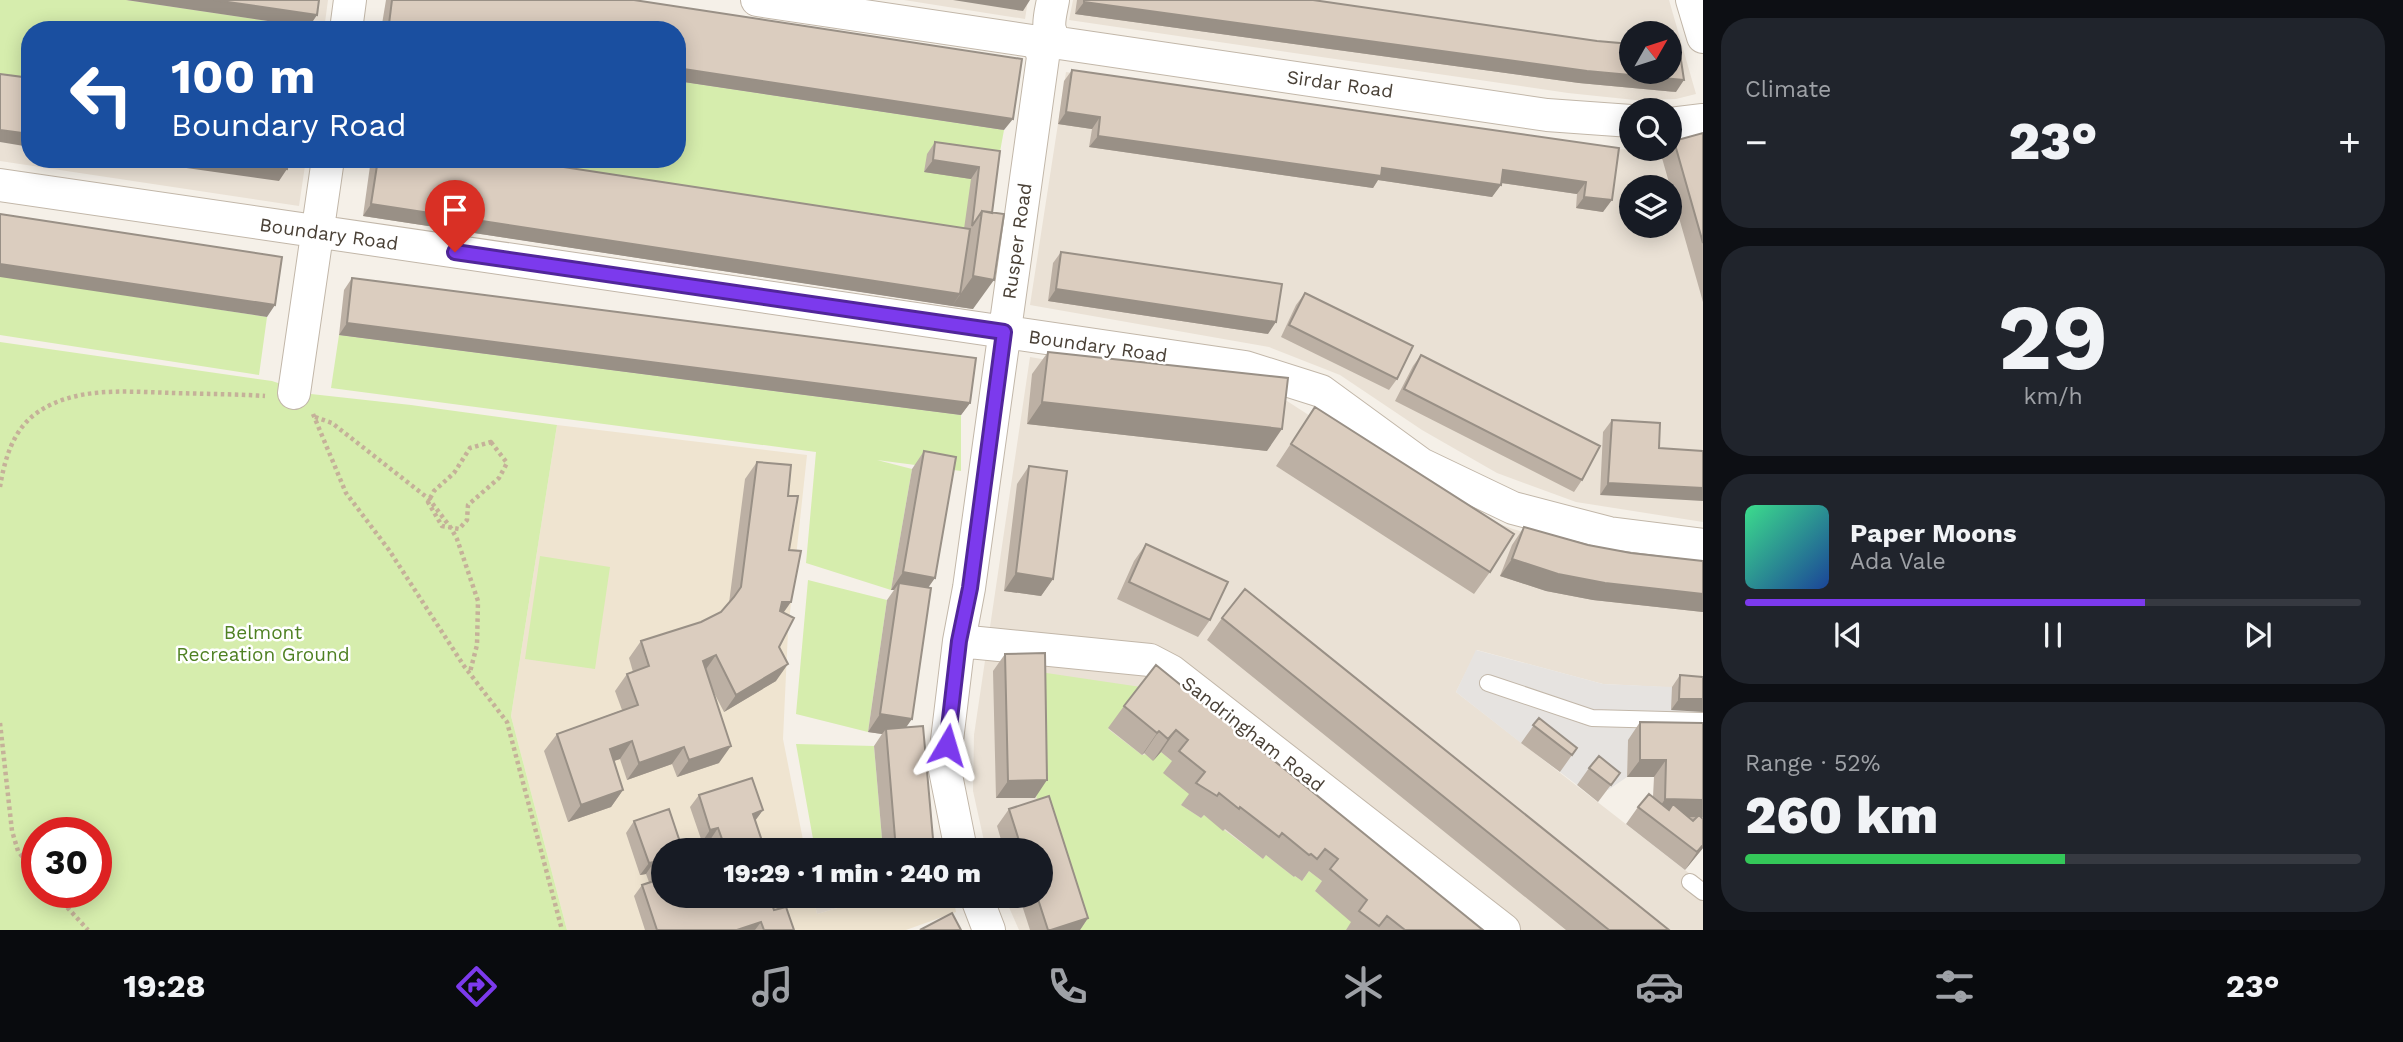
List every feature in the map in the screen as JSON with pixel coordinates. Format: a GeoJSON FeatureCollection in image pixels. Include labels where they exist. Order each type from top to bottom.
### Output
{"type":"FeatureCollection","features":[{"type":"Feature","properties":{"kind":"street"},"geometry":{"type":"LineString","coordinates":[[347,21],[350,0]]}},
{"type":"Feature","properties":{"kind":"street","name":"Sirdar Road"},"geometry":{"type":"LineString","coordinates":[[757,0],[1533,113],[1619,120]]}},
{"type":"Feature","properties":{"kind":"street","name":"Rusper Road"},"geometry":{"type":"LineString","coordinates":[[959,838],[944,765],[959,641],[970,588],[1004,332],[1053,0]]}},
{"type":"Feature","properties":{"kind":"street"},"geometry":{"type":"LineString","coordinates":[[1692,0],[1703,37]]}},
{"type":"Feature","properties":{"kind":"street"},"geometry":{"type":"LineString","coordinates":[[1682,123],[1703,120]]}},
{"type":"Feature","properties":{"kind":"street"},"geometry":{"type":"LineString","coordinates":[[305,404],[318,232],[327,168]]}},
{"type":"Feature","properties":{"kind":"street","name":"Boundary Road"},"geometry":{"type":"LineString","coordinates":[[0,185],[1245,368],[1321,391],[1421,464],[1513,508],[1609,533],[1703,545]]}},
{"type":"Feature","properties":{"kind":"street","name":"Sandringham Road"},"geometry":{"type":"LineString","coordinates":[[959,641],[1150,660],[1171,670],[1504,930]]}},
{"type":"Feature","properties":{"kind":"street"},"geometry":{"type":"LineString","coordinates":[[981,908],[989,930]]}},
{"type":"Feature","properties":{"kind":"lane"},"geometry":{"type":"LineString","coordinates":[[1488,683],[1592,718],[1703,721]]}},
{"type":"Feature","properties":{"kind":"path"},"geometry":{"type":"LineString","coordinates":[[0,487],[5,459],[18,435],[32,417],[54,403],[107,391],[267,396],[278,388],[332,423],[429,499],[451,528],[478,601],[477,645],[470,673]]}},
{"type":"Feature","properties":{"kind":"path"},"geometry":{"type":"LineString","coordinates":[[305,404],[346,494],[389,550],[470,673],[507,722],[562,930]]}},
{"type":"Feature","properties":{"kind":"path"},"geometry":{"type":"LineString","coordinates":[[429,499],[454,472],[470,448],[491,442],[507,463],[499,478],[468,505],[467,520],[458,529],[451,528]]}},
{"type":"Feature","properties":{"kind":"path"},"geometry":{"type":"LineString","coordinates":[[0,723],[12,831],[21,855]]}},
{"type":"Feature","properties":{"kind":"path"},"geometry":{"type":"LineString","coordinates":[[67,908],[88,930]]}},
{"type":"Feature","properties":{"kind":"shaded area"},"geometry":{"type":"Polygon","coordinates":[[[0,0],[328,0],[325,21],[21,21],[21,164],[0,161],[0,0]]]}},
{"type":"Feature","properties":{"kind":"shaded area"},"geometry":{"type":"Polygon","coordinates":[[[904,0],[1028,0],[1025,19],[904,0]]]}},
{"type":"Feature","properties":{"kind":"shaded area"},"geometry":{"type":"Polygon","coordinates":[[[1073,0],[1669,0],[1675,21],[1619,21],[1619,84],[1682,84],[1682,45],[1696,94],[1680,98],[1619,98],[1069,20],[1073,0]]]}},
{"type":"Feature","properties":{"kind":"shaded area"},"geometry":{"type":"Polygon","coordinates":[[[1066,72],[1602,150],[1619,149],[1619,161],[1682,161],[1682,148],[1703,147],[1703,522],[1576,502],[1497,473],[1422,430],[1340,375],[1269,347],[1030,305],[1066,72]]]}},
{"type":"Feature","properties":{"kind":"shaded area"},"geometry":{"type":"Polygon","coordinates":[[[47,168],[305,168],[299,206],[47,168]]]}},
{"type":"Feature","properties":{"kind":"shaded area"},"geometry":{"type":"Polygon","coordinates":[[[1030,357],[1287,401],[1445,503],[1513,529],[1618,559],[1703,571],[1703,689],[1603,684],[1477,650],[1456,692],[1703,884],[1703,930],[1019,930],[1009,908],[1053,908],[1053,838],[983,838],[973,791],[974,735],[1030,357]]]}},
{"type":"Feature","properties":{"kind":"shaded area"},"geometry":{"type":"Polygon","coordinates":[[[557,425],[807,455],[788,631],[783,739],[803,838],[651,838],[651,908],[816,908],[817,914],[837,908],[955,908],[956,912],[906,930],[567,930],[511,716],[557,425]]]}},
{"type":"Feature","properties":{"kind":"shaded area"},"geometry":{"type":"Polygon","coordinates":[[[1476,650],[1603,684],[1672,687],[1703,712],[1703,741],[1628,740],[1627,777],[1608,790],[1587,774],[1577,785],[1560,772],[1565,764],[1527,735],[1521,743],[1456,692],[1476,650]]]}},
{"type":"Feature","properties":{"kind":"shaded area"},"geometry":{"type":"Polygon","coordinates":[[[816,908],[837,908],[817,914],[816,908]]]}},
{"type":"Feature","properties":{"kind":"green space"},"geometry":{"type":"Polygon","coordinates":[[[0,0],[126,0],[268,21],[21,21],[21,90],[0,87],[0,0]]]}},
{"type":"Feature","properties":{"kind":"green space"},"geometry":{"type":"Polygon","coordinates":[[[686,82],[1004,130],[983,244],[485,168],[686,168],[686,82]]]}},
{"type":"Feature","properties":{"kind":"green space"},"geometry":{"type":"Polygon","coordinates":[[[0,276],[267,317],[259,375],[0,335],[0,276]]]}},
{"type":"Feature","properties":{"kind":"green space"},"geometry":{"type":"Polygon","coordinates":[[[339,335],[961,415],[961,471],[877,460],[912,469],[891,590],[806,563],[816,452],[331,388],[339,335]]]}},
{"type":"Feature","properties":{"kind":"green space","name":"Belmont Recreation Ground"},"geometry":{"type":"Polygon","coordinates":[[[0,342],[272,381],[311,394],[557,425],[511,716],[567,930],[0,930],[0,342]]]}},
{"type":"Feature","properties":{"kind":"green space"},"geometry":{"type":"Polygon","coordinates":[[[540,556],[610,567],[595,669],[525,659],[540,556]]]}},
{"type":"Feature","properties":{"kind":"green space"},"geometry":{"type":"Polygon","coordinates":[[[808,580],[887,600],[868,732],[796,714],[808,580]]]}},
{"type":"Feature","properties":{"kind":"green space"},"geometry":{"type":"Polygon","coordinates":[[[1033,671],[1141,687],[1108,729],[1142,755],[1161,752],[1173,762],[1190,794],[1181,805],[1201,818],[1204,815],[1263,859],[1266,855],[1294,877],[1302,881],[1309,871],[1322,881],[1315,891],[1352,922],[1346,930],[1075,930],[1053,862],[1053,838],[1045,838],[1037,813],[1033,671]]]}},
{"type":"Feature","properties":{"kind":"green space"},"geometry":{"type":"Polygon","coordinates":[[[796,744],[874,746],[882,838],[813,838],[796,744]]]}},
{"type":"Feature","properties":{"kind":"building"},"geometry":{"type":"Polygon","coordinates":[[[214,0],[319,0],[317,15],[214,0]]]}},
{"type":"Feature","properties":{"kind":"building"},"geometry":{"type":"Polygon","coordinates":[[[392,0],[634,0],[1022,59],[1013,119],[686,69],[686,21],[389,21],[392,0]]]}},
{"type":"Feature","properties":{"kind":"building"},"geometry":{"type":"Polygon","coordinates":[[[1313,0],[1619,43],[1619,74],[1587,71],[1084,2],[1313,0]]]}},
{"type":"Feature","properties":{"kind":"building"},"geometry":{"type":"Polygon","coordinates":[[[1072,70],[1619,148],[1612,200],[1584,197],[1586,182],[1503,170],[1501,185],[1382,168],[1381,176],[1098,136],[1100,117],[1066,112],[1072,70]]]}},
{"type":"Feature","properties":{"kind":"building"},"geometry":{"type":"Polygon","coordinates":[[[0,74],[21,77],[21,133],[0,130],[0,74]]]}},
{"type":"Feature","properties":{"kind":"building"},"geometry":{"type":"Polygon","coordinates":[[[1703,133],[1703,243],[1680,161],[1682,161],[1682,139],[1703,133]]]}},
{"type":"Feature","properties":{"kind":"building"},"geometry":{"type":"Polygon","coordinates":[[[935,142],[1000,151],[992,213],[982,211],[972,226],[979,167],[933,160],[935,142]]]}},
{"type":"Feature","properties":{"kind":"building"},"geometry":{"type":"Polygon","coordinates":[[[377,168],[570,168],[970,229],[960,294],[371,204],[377,168]]]}},
{"type":"Feature","properties":{"kind":"building"},"geometry":{"type":"Polygon","coordinates":[[[982,211],[1004,214],[994,280],[973,276],[982,211]]]}},
{"type":"Feature","properties":{"kind":"building"},"geometry":{"type":"Polygon","coordinates":[[[0,214],[282,257],[275,305],[0,264],[0,214]]]}},
{"type":"Feature","properties":{"kind":"building"},"geometry":{"type":"Polygon","coordinates":[[[1061,252],[1282,284],[1276,322],[1056,289],[1061,252]]]}},
{"type":"Feature","properties":{"kind":"building"},"geometry":{"type":"Polygon","coordinates":[[[352,278],[976,358],[970,403],[347,323],[352,278]]]}},
{"type":"Feature","properties":{"kind":"building"},"geometry":{"type":"Polygon","coordinates":[[[1305,293],[1413,346],[1397,379],[1289,325],[1305,293]]]}},
{"type":"Feature","properties":{"kind":"building"},"geometry":{"type":"Polygon","coordinates":[[[1048,352],[1288,378],[1282,429],[1042,402],[1048,352]]]}},
{"type":"Feature","properties":{"kind":"building"},"geometry":{"type":"Polygon","coordinates":[[[1421,355],[1600,446],[1582,480],[1404,389],[1421,355]]]}},
{"type":"Feature","properties":{"kind":"building"},"geometry":{"type":"Polygon","coordinates":[[[1315,407],[1514,534],[1490,572],[1291,444],[1315,407]]]}},
{"type":"Feature","properties":{"kind":"building"},"geometry":{"type":"Polygon","coordinates":[[[1612,420],[1660,423],[1659,448],[1703,451],[1703,488],[1608,483],[1612,420]]]}},
{"type":"Feature","properties":{"kind":"building"},"geometry":{"type":"Polygon","coordinates":[[[924,451],[956,457],[935,578],[903,572],[924,451]]]}},
{"type":"Feature","properties":{"kind":"building"},"geometry":{"type":"Polygon","coordinates":[[[757,462],[791,465],[788,496],[798,496],[789,550],[801,551],[791,602],[782,602],[780,611],[794,618],[779,647],[788,664],[736,695],[716,655],[703,661],[731,746],[689,760],[684,747],[639,763],[632,741],[610,749],[623,790],[581,805],[557,734],[638,705],[627,674],[649,666],[641,641],[701,622],[721,612],[734,597],[741,587],[757,462]]]}},
{"type":"Feature","properties":{"kind":"building"},"geometry":{"type":"Polygon","coordinates":[[[1029,466],[1067,471],[1053,579],[1016,573],[1029,466]]]}},
{"type":"Feature","properties":{"kind":"building"},"geometry":{"type":"Polygon","coordinates":[[[1524,527],[1588,545],[1703,561],[1703,594],[1605,583],[1558,574],[1512,559],[1524,527]]]}},
{"type":"Feature","properties":{"kind":"building"},"geometry":{"type":"Polygon","coordinates":[[[1146,544],[1228,582],[1210,620],[1129,582],[1146,544]]]}},
{"type":"Feature","properties":{"kind":"building"},"geometry":{"type":"Polygon","coordinates":[[[899,583],[931,588],[912,719],[880,714],[899,583]]]}},
{"type":"Feature","properties":{"kind":"building"},"geometry":{"type":"Polygon","coordinates":[[[1245,589],[1669,930],[1609,930],[1222,618],[1245,589]]]}},
{"type":"Feature","properties":{"kind":"building"},"geometry":{"type":"Polygon","coordinates":[[[1045,653],[1047,780],[1008,781],[1005,654],[1045,653]]]}},
{"type":"Feature","properties":{"kind":"building"},"geometry":{"type":"Polygon","coordinates":[[[1156,665],[1483,930],[1405,930],[1387,916],[1379,926],[1359,911],[1367,900],[1330,869],[1338,859],[1325,849],[1317,859],[1309,855],[1282,833],[1279,837],[1219,793],[1217,796],[1196,783],[1205,772],[1179,751],[1188,740],[1176,730],[1168,739],[1124,706],[1156,665]]]}},
{"type":"Feature","properties":{"kind":"building"},"geometry":{"type":"Polygon","coordinates":[[[1680,675],[1703,677],[1703,699],[1679,699],[1680,675]]]}},
{"type":"Feature","properties":{"kind":"building"},"geometry":{"type":"Polygon","coordinates":[[[1539,718],[1577,748],[1572,755],[1533,725],[1539,718]]]}},
{"type":"Feature","properties":{"kind":"building"},"geometry":{"type":"Polygon","coordinates":[[[1640,722],[1703,723],[1703,800],[1665,799],[1666,760],[1640,760],[1640,722]]]}},
{"type":"Feature","properties":{"kind":"building"},"geometry":{"type":"Polygon","coordinates":[[[923,726],[933,838],[895,838],[886,729],[923,726]]]}},
{"type":"Feature","properties":{"kind":"building"},"geometry":{"type":"Polygon","coordinates":[[[1599,756],[1620,773],[1611,785],[1589,768],[1599,756]]]}},
{"type":"Feature","properties":{"kind":"building"},"geometry":{"type":"Polygon","coordinates":[[[752,778],[763,810],[753,814],[761,838],[722,838],[718,828],[710,830],[699,795],[752,778]]]}},
{"type":"Feature","properties":{"kind":"building"},"geometry":{"type":"Polygon","coordinates":[[[1649,794],[1669,810],[1673,804],[1693,821],[1699,815],[1703,819],[1703,845],[1697,852],[1638,807],[1649,794]]]}},
{"type":"Feature","properties":{"kind":"building"},"geometry":{"type":"Polygon","coordinates":[[[1049,796],[1088,918],[1048,930],[1041,908],[1053,908],[1053,838],[1018,838],[1009,809],[1049,796]]]}},
{"type":"Feature","properties":{"kind":"building"},"geometry":{"type":"Polygon","coordinates":[[[669,809],[679,838],[651,838],[649,863],[634,821],[669,809]]]}},
{"type":"Feature","properties":{"kind":"building"},"geometry":{"type":"Polygon","coordinates":[[[651,882],[651,908],[786,908],[794,930],[764,930],[761,922],[737,930],[657,930],[642,885],[651,882]]]}},
{"type":"Feature","properties":{"kind":"building"},"geometry":{"type":"Polygon","coordinates":[[[952,913],[961,930],[920,930],[952,913]]]}},
{"type":"Feature","properties":{"kind":"route"},"geometry":{"type":"LineString","coordinates":[[455,252],[1004,332],[970,588],[959,641],[947,745]]}}]}
